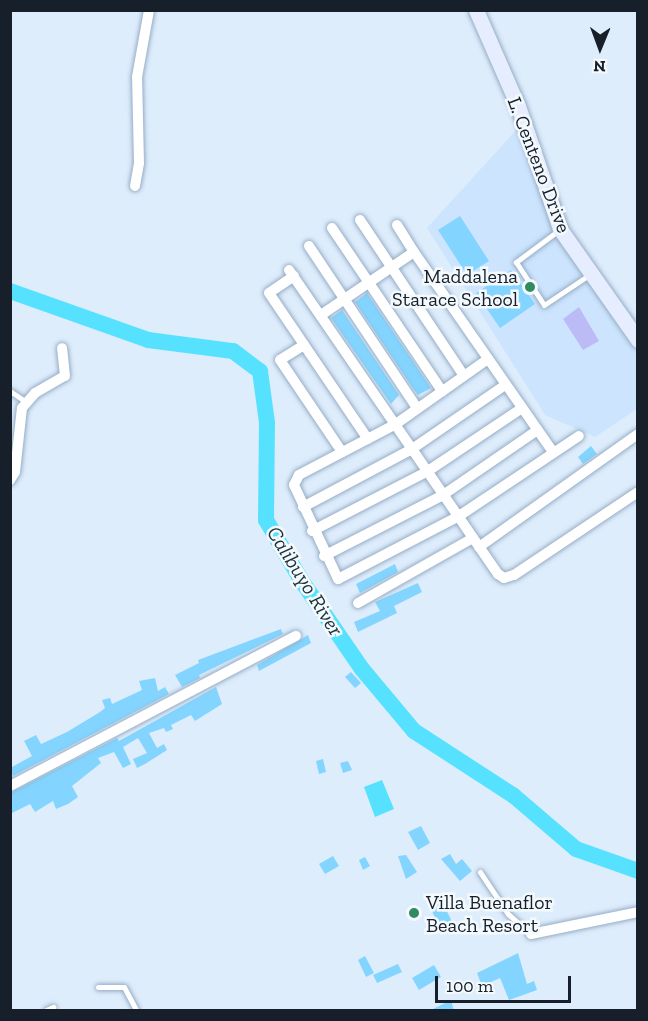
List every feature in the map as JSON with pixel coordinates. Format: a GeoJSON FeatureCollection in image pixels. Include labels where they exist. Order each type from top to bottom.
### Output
{"type":"FeatureCollection","features":[{"type":"Feature","properties":{"kind":"street"},"geometry":{"type":"LineString","coordinates":[[135,186],[139,163],[137,77],[149,10]]}},
{"type":"Feature","properties":{"kind":"street","name":"L. Centeno Drive"},"geometry":{"type":"LineString","coordinates":[[476,10],[518,106],[560,229],[638,340]]}},
{"type":"Feature","properties":{"kind":"street"},"geometry":{"type":"LineString","coordinates":[[360,220],[464,376]]}},
{"type":"Feature","properties":{"kind":"street"},"geometry":{"type":"LineString","coordinates":[[397,225],[553,452]]}},
{"type":"Feature","properties":{"kind":"street"},"geometry":{"type":"LineString","coordinates":[[332,228],[442,391]]}},
{"type":"Feature","properties":{"kind":"street"},"geometry":{"type":"LineString","coordinates":[[309,246],[417,408]]}},
{"type":"Feature","properties":{"kind":"street"},"geometry":{"type":"LineString","coordinates":[[321,315],[414,252]]}},
{"type":"Feature","properties":{"kind":"street"},"geometry":{"type":"LineString","coordinates":[[368,439],[269,293],[291,273],[498,574],[504,578],[514,575],[638,492]]}},
{"type":"Feature","properties":{"kind":"street"},"geometry":{"type":"LineString","coordinates":[[304,345],[280,360],[342,452]]}},
{"type":"Feature","properties":{"kind":"street"},"geometry":{"type":"LineString","coordinates":[[10,480],[15,471],[17,433],[25,401],[65,376],[62,348]]}},
{"type":"Feature","properties":{"kind":"street"},"geometry":{"type":"LineString","coordinates":[[488,359],[396,424],[298,475],[294,485],[312,531],[341,584],[459,516],[579,436]]}},
{"type":"Feature","properties":{"kind":"street"},"geometry":{"type":"LineString","coordinates":[[303,507],[412,449],[505,385]]}},
{"type":"Feature","properties":{"kind":"street"},"geometry":{"type":"LineString","coordinates":[[312,531],[428,471],[522,408]]}},
{"type":"Feature","properties":{"kind":"street"},"geometry":{"type":"LineString","coordinates":[[324,556],[443,495],[536,430]]}},
{"type":"Feature","properties":{"kind":"street"},"geometry":{"type":"LineString","coordinates":[[358,603],[476,542],[638,434]]}},
{"type":"Feature","properties":{"kind":"street"},"geometry":{"type":"LineString","coordinates":[[10,786],[296,636]]}},
{"type":"Feature","properties":{"kind":"street"},"geometry":{"type":"LineString","coordinates":[[531,934],[638,912]]}},
{"type":"Feature","properties":{"kind":"lane"},"geometry":{"type":"LineString","coordinates":[[560,229],[516,262],[544,305],[590,274]]}},
{"type":"Feature","properties":{"kind":"lane"},"geometry":{"type":"LineString","coordinates":[[10,391],[25,401]]}},
{"type":"Feature","properties":{"kind":"lane"},"geometry":{"type":"LineString","coordinates":[[480,872],[508,914],[531,934]]}},
{"type":"Feature","properties":{"kind":"lane"},"geometry":{"type":"LineString","coordinates":[[98,987],[124,987],[136,1011]]}},
{"type":"Feature","properties":{"kind":"lane"},"geometry":{"type":"LineString","coordinates":[[46,1011],[53,1007]]}},
{"type":"Feature","properties":{"kind":"shaded area","name":"Maddalena Starace School"},"geometry":{"type":"Polygon","coordinates":[[[518,128],[554,225],[637,346],[637,409],[595,437],[545,415],[427,228],[518,128]]]}},
{"type":"Feature","properties":{"kind":"shaded area"},"geometry":{"type":"Polygon","coordinates":[[[579,307],[599,341],[583,350],[563,319],[579,307]]]}},
{"type":"Feature","properties":{"kind":"shaded area"},"geometry":{"type":"Polygon","coordinates":[[[382,780],[394,809],[375,817],[364,787],[382,780]]]}},
{"type":"Feature","properties":{"kind":"building"},"geometry":{"type":"Polygon","coordinates":[[[460,216],[489,261],[467,275],[438,230],[460,216]]]}},
{"type":"Feature","properties":{"kind":"building"},"geometry":{"type":"Polygon","coordinates":[[[511,270],[535,304],[500,328],[476,293],[511,270]]]}},
{"type":"Feature","properties":{"kind":"building"},"geometry":{"type":"Polygon","coordinates":[[[367,293],[431,388],[418,395],[412,387],[355,302],[367,293]]]}},
{"type":"Feature","properties":{"kind":"building"},"geometry":{"type":"Polygon","coordinates":[[[342,310],[399,395],[391,404],[331,318],[342,310]]]}},
{"type":"Feature","properties":{"kind":"building"},"geometry":{"type":"Polygon","coordinates":[[[591,446],[597,454],[583,464],[578,457],[591,446]]]}},
{"type":"Feature","properties":{"kind":"building"},"geometry":{"type":"Polygon","coordinates":[[[395,564],[398,572],[360,593],[356,584],[395,564]]]}},
{"type":"Feature","properties":{"kind":"building"},"geometry":{"type":"Polygon","coordinates":[[[418,583],[422,592],[394,606],[397,613],[358,632],[354,622],[380,611],[375,602],[418,583]]]}},
{"type":"Feature","properties":{"kind":"building"},"geometry":{"type":"Polygon","coordinates":[[[281,629],[283,634],[199,675],[200,678],[182,687],[175,675],[199,663],[198,660],[281,629]]]}},
{"type":"Feature","properties":{"kind":"building"},"geometry":{"type":"Polygon","coordinates":[[[308,635],[311,643],[259,671],[257,665],[308,635]]]}},
{"type":"Feature","properties":{"kind":"building"},"geometry":{"type":"Polygon","coordinates":[[[351,672],[361,683],[355,688],[345,677],[351,672]]]}},
{"type":"Feature","properties":{"kind":"building"},"geometry":{"type":"Polygon","coordinates":[[[155,678],[158,691],[165,687],[169,694],[13,776],[10,768],[32,756],[24,741],[36,735],[41,744],[67,732],[105,708],[102,700],[110,698],[112,704],[142,690],[139,681],[155,678]]]}},
{"type":"Feature","properties":{"kind":"building"},"geometry":{"type":"Polygon","coordinates":[[[216,687],[222,704],[195,721],[191,715],[171,725],[173,729],[166,732],[164,728],[149,733],[157,748],[164,744],[167,750],[145,764],[137,768],[133,759],[147,753],[138,738],[123,747],[131,764],[123,768],[114,752],[98,758],[101,763],[72,786],[78,797],[68,804],[56,809],[53,801],[35,812],[30,804],[10,814],[10,793],[117,738],[119,741],[216,687]]]}},
{"type":"Feature","properties":{"kind":"building"},"geometry":{"type":"Polygon","coordinates":[[[323,759],[326,772],[319,774],[316,761],[323,759]]]}},
{"type":"Feature","properties":{"kind":"building"},"geometry":{"type":"Polygon","coordinates":[[[348,761],[352,770],[343,773],[340,763],[348,761]]]}},
{"type":"Feature","properties":{"kind":"building"},"geometry":{"type":"Polygon","coordinates":[[[421,826],[430,843],[418,850],[408,832],[421,826]]]}},
{"type":"Feature","properties":{"kind":"building"},"geometry":{"type":"Polygon","coordinates":[[[450,854],[456,864],[462,859],[472,871],[460,881],[441,859],[450,854]]]}},
{"type":"Feature","properties":{"kind":"building"},"geometry":{"type":"Polygon","coordinates":[[[406,855],[417,872],[406,879],[398,856],[406,855]]]}},
{"type":"Feature","properties":{"kind":"building"},"geometry":{"type":"Polygon","coordinates":[[[333,856],[339,866],[325,874],[319,864],[333,856]]]}},
{"type":"Feature","properties":{"kind":"building"},"geometry":{"type":"Polygon","coordinates":[[[365,857],[370,866],[363,870],[359,860],[365,857]]]}},
{"type":"Feature","properties":{"kind":"building"},"geometry":{"type":"Polygon","coordinates":[[[442,901],[455,928],[442,934],[430,906],[442,901]]]}},
{"type":"Feature","properties":{"kind":"building"},"geometry":{"type":"Polygon","coordinates":[[[518,953],[527,984],[534,981],[537,990],[509,1000],[500,978],[482,986],[477,973],[518,953]]]}},
{"type":"Feature","properties":{"kind":"building"},"geometry":{"type":"Polygon","coordinates":[[[365,956],[374,973],[366,977],[358,960],[365,956]]]}},
{"type":"Feature","properties":{"kind":"building"},"geometry":{"type":"Polygon","coordinates":[[[398,964],[402,972],[377,983],[373,975],[398,964]]]}},
{"type":"Feature","properties":{"kind":"building"},"geometry":{"type":"Polygon","coordinates":[[[434,965],[441,977],[419,990],[412,978],[434,965]]]}},
{"type":"Feature","properties":{"kind":"building"},"geometry":{"type":"Polygon","coordinates":[[[451,1000],[454,1011],[429,1011],[451,1000]]]}},
{"type":"Feature","properties":{"kind":"waterway","name":"Calibuyo River"},"geometry":{"type":"LineString","coordinates":[[10,291],[148,340],[233,351],[260,371],[267,423],[266,520],[301,580],[362,669],[414,731],[514,796],[576,849],[638,871]]}},
{"type":"Feature","properties":{"kind":"place","name":"Maddalena Starace School"},"geometry":{"type":"Point","coordinates":[530,287]}},
{"type":"Feature","properties":{"kind":"place","name":"Villa Buenaflor Beach Resort"},"geometry":{"type":"Point","coordinates":[414,913]}}]}
